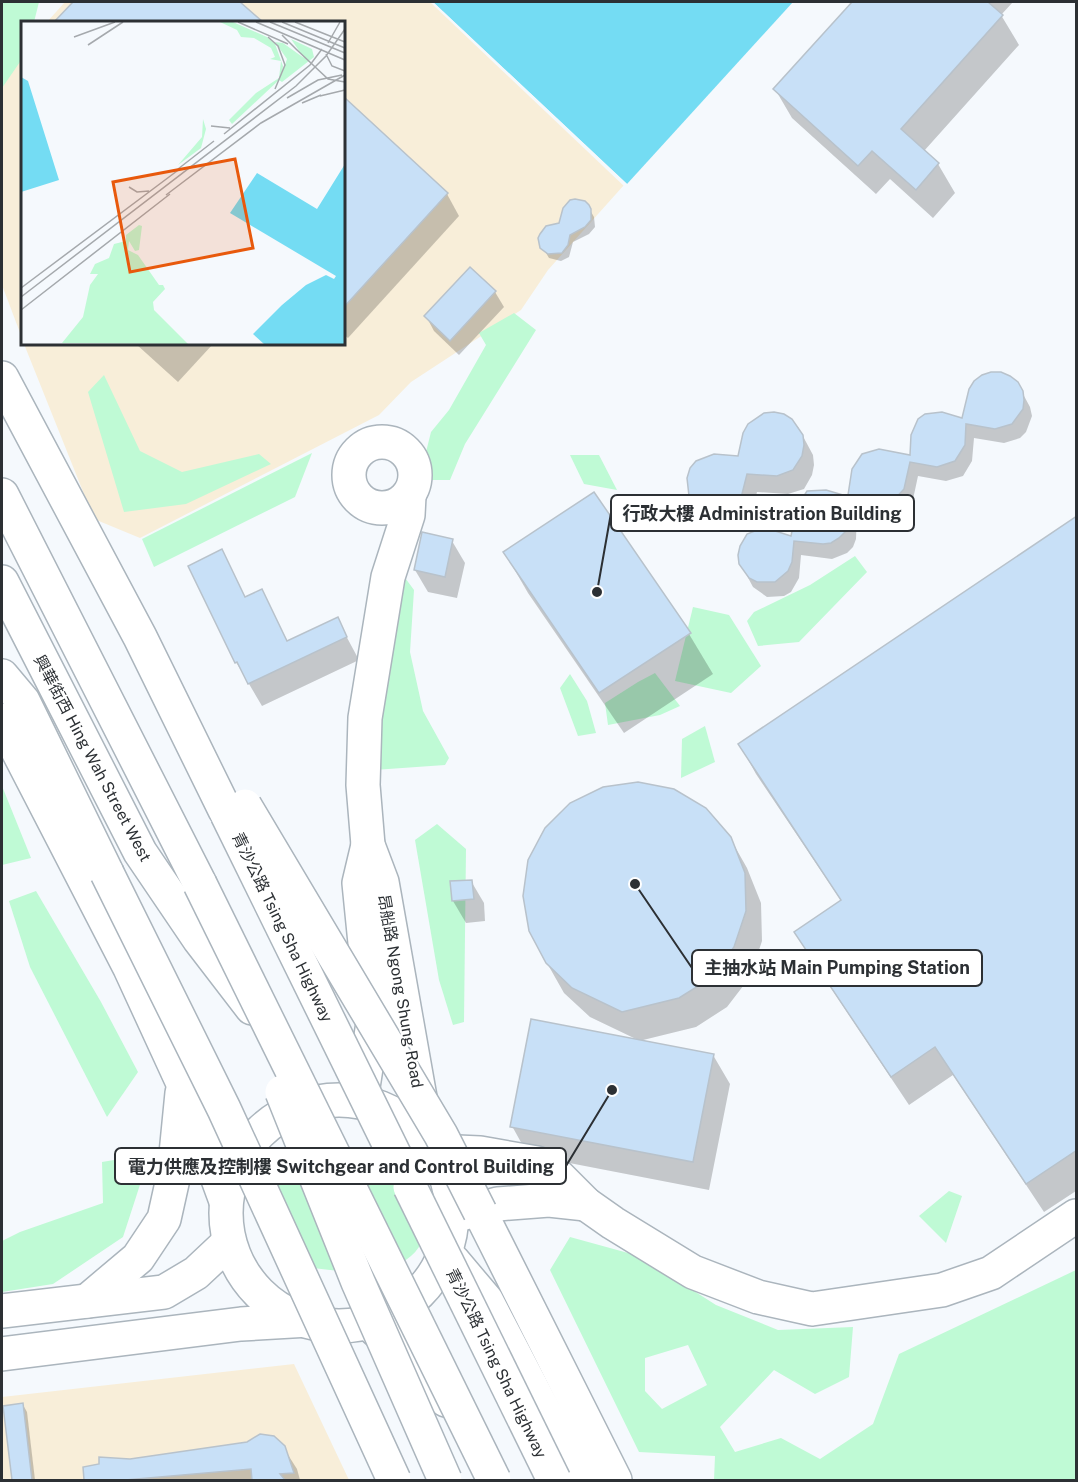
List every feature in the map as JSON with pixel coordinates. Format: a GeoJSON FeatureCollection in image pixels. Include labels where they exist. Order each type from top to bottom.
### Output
{"type":"FeatureCollection","features":[{"type":"Feature","properties":{"kind":"main road","name":"青沙公路 Tsing Sha Highway"},"geometry":{"type":"LineString","coordinates":[[2,378],[140,638],[554,1480]]}},
{"type":"Feature","properties":{"kind":"main road","name":"昂船路 Ngong Shung Road"},"geometry":{"type":"LineString","coordinates":[[388,577],[380,539],[364,503],[352,489],[349,478],[350,466],[355,456],[374,443],[384,442],[403,449],[410,457],[416,476],[409,496],[408,515],[388,577],[365,718],[363,785],[368,845],[382,882],[431,1146]]}},
{"type":"Feature","properties":{"kind":"main road"},"geometry":{"type":"LineString","coordinates":[[2,495],[200,884],[494,1480]]}},
{"type":"Feature","properties":{"kind":"main road"},"geometry":{"type":"LineString","coordinates":[[364,503],[382,509],[392,507],[409,496]]}},
{"type":"Feature","properties":{"kind":"main road","name":"興華街西 Hing Wah Street West"},"geometry":{"type":"LineString","coordinates":[[2,582],[140,852],[206,948],[298,1068],[327,1099]]}},
{"type":"Feature","properties":{"kind":"main road"},"geometry":{"type":"LineString","coordinates":[[140,638],[245,806],[441,1135],[615,1480]]}},
{"type":"Feature","properties":{"kind":"main road"},"geometry":{"type":"LineString","coordinates":[[2,676],[23,701],[224,1109],[394,1480]]}},
{"type":"Feature","properties":{"kind":"main road"},"geometry":{"type":"LineString","coordinates":[[2,720],[130,968],[182,1082],[226,1201]]}},
{"type":"Feature","properties":{"kind":"main road","name":"昂船路 Ngong Shung Road"},"geometry":{"type":"LineString","coordinates":[[361,1100],[373,1023],[359,883],[368,845]]}},
{"type":"Feature","properties":{"kind":"main road"},"geometry":{"type":"LineString","coordinates":[[200,884],[349,1261],[445,1480]]}},
{"type":"Feature","properties":{"kind":"main road"},"geometry":{"type":"LineString","coordinates":[[87,1302],[138,1258],[164,1219],[174,1174],[182,1082]]}},
{"type":"Feature","properties":{"kind":"main road"},"geometry":{"type":"LineString","coordinates":[[2,1354],[241,1324],[309,1320],[338,1325],[368,1324],[385,1318],[411,1302],[432,1280],[446,1253],[453,1216],[446,1171],[431,1146],[397,1114],[361,1100],[327,1099],[290,1110],[259,1132],[237,1164],[226,1201],[225,1215],[229,1242],[242,1273],[252,1287],[270,1301],[309,1320]]}},
{"type":"Feature","properties":{"kind":"main road"},"geometry":{"type":"LineString","coordinates":[[431,1146],[537,1163],[559,1177],[586,1204],[613,1223],[693,1272],[758,1297],[812,1309],[942,1290],[991,1273],[1077,1216]]}},
{"type":"Feature","properties":{"kind":"main road"},"geometry":{"type":"LineString","coordinates":[[453,1216],[498,1204],[549,1200],[586,1204]]}},
{"type":"Feature","properties":{"kind":"main road"},"geometry":{"type":"LineString","coordinates":[[2,1311],[164,1292],[196,1274],[229,1242]]}},
{"type":"Feature","properties":{"kind":"main road"},"geometry":{"type":"LineString","coordinates":[[446,1253],[486,1300],[580,1480]]}},
{"type":"Feature","properties":{"kind":"main road"},"geometry":{"type":"LineString","coordinates":[[368,1324],[430,1376],[456,1416],[484,1480]]}},
{"type":"Feature","properties":{"kind":"shaded area"},"geometry":{"type":"Polygon","coordinates":[[[65,2],[431,2],[624,185],[548,270],[521,310],[411,382],[379,415],[140,538],[94,519],[24,345],[345,345],[345,21],[48,21],[65,2]]]}},
{"type":"Feature","properties":{"kind":"shaded area"},"geometry":{"type":"Polygon","coordinates":[[[21,51],[21,335],[2,285],[2,74],[21,51]]]}},
{"type":"Feature","properties":{"kind":"shaded area"},"geometry":{"type":"Polygon","coordinates":[[[294,1364],[349,1480],[2,1480],[2,1397],[294,1364]]]}},
{"type":"Feature","properties":{"kind":"green space"},"geometry":{"type":"Polygon","coordinates":[[[2,2],[39,2],[34,21],[21,21],[21,60],[2,88],[2,2]]]}},
{"type":"Feature","properties":{"kind":"green space"},"geometry":{"type":"Polygon","coordinates":[[[514,313],[536,330],[465,444],[450,480],[428,480],[423,464],[431,432],[449,410],[486,345],[479,333],[514,313]]]}},
{"type":"Feature","properties":{"kind":"green space"},"geometry":{"type":"Polygon","coordinates":[[[104,375],[140,451],[182,472],[259,454],[271,464],[186,504],[124,512],[88,392],[104,375]]]}},
{"type":"Feature","properties":{"kind":"green space"},"geometry":{"type":"Polygon","coordinates":[[[312,453],[295,497],[154,567],[142,539],[312,453]]]}},
{"type":"Feature","properties":{"kind":"green space"},"geometry":{"type":"Polygon","coordinates":[[[570,455],[599,455],[617,490],[584,484],[570,455]]]}},
{"type":"Feature","properties":{"kind":"green space"},"geometry":{"type":"Polygon","coordinates":[[[855,556],[867,572],[799,642],[758,646],[747,621],[754,612],[810,585],[855,556]]]}},
{"type":"Feature","properties":{"kind":"green space"},"geometry":{"type":"Polygon","coordinates":[[[400,571],[414,590],[410,652],[423,711],[449,758],[445,765],[374,770],[400,571]]]}},
{"type":"Feature","properties":{"kind":"green space"},"geometry":{"type":"Polygon","coordinates":[[[693,607],[729,615],[761,666],[731,693],[675,681],[693,607]]]}},
{"type":"Feature","properties":{"kind":"green space"},"geometry":{"type":"Polygon","coordinates":[[[655,673],[680,706],[660,715],[608,725],[605,703],[655,673]]]}},
{"type":"Feature","properties":{"kind":"green space"},"geometry":{"type":"Polygon","coordinates":[[[570,674],[587,701],[596,733],[578,736],[560,688],[570,674]]]}},
{"type":"Feature","properties":{"kind":"green space"},"geometry":{"type":"Polygon","coordinates":[[[705,726],[715,762],[681,778],[682,739],[705,726]]]}},
{"type":"Feature","properties":{"kind":"green space"},"geometry":{"type":"Polygon","coordinates":[[[2,786],[31,858],[2,865],[2,786]]]}},
{"type":"Feature","properties":{"kind":"green space"},"geometry":{"type":"Polygon","coordinates":[[[437,824],[466,849],[464,1022],[453,1025],[439,980],[415,840],[437,824]]]}},
{"type":"Feature","properties":{"kind":"green space"},"geometry":{"type":"Polygon","coordinates":[[[36,891],[101,1002],[138,1072],[107,1117],[30,967],[9,901],[36,891]]]}},
{"type":"Feature","properties":{"kind":"green space"},"geometry":{"type":"Polygon","coordinates":[[[350,1153],[378,1157],[395,1163],[403,1166],[418,1178],[425,1237],[411,1256],[390,1268],[364,1272],[313,1268],[271,1178],[298,1159],[350,1153]]]}},
{"type":"Feature","properties":{"kind":"green space"},"geometry":{"type":"Polygon","coordinates":[[[150,1154],[123,1237],[53,1284],[2,1292],[2,1241],[20,1232],[103,1203],[102,1162],[150,1154]]]}},
{"type":"Feature","properties":{"kind":"green space"},"geometry":{"type":"Polygon","coordinates":[[[949,1191],[962,1196],[946,1243],[919,1216],[949,1191]]]}},
{"type":"Feature","properties":{"kind":"green space"},"geometry":{"type":"Polygon","coordinates":[[[570,1237],[639,1256],[716,1305],[778,1330],[853,1327],[849,1377],[815,1394],[774,1370],[720,1427],[735,1452],[781,1438],[820,1459],[873,1424],[899,1354],[1076,1270],[1076,1480],[714,1480],[715,1456],[639,1452],[550,1270],[570,1237]],[[688,1345],[645,1358],[645,1391],[662,1409],[707,1385],[688,1345]]]}},
{"type":"Feature","properties":{"kind":"water"},"geometry":{"type":"Polygon","coordinates":[[[433,2],[793,2],[627,184],[433,2]]]}},
{"type":"Feature","properties":{"kind":"pier"},"geometry":{"type":"Polygon","coordinates":[[[430,2],[433,2],[627,184],[625,187],[430,2]]]}},
{"type":"Feature","properties":{"kind":"building"},"geometry":{"type":"Polygon","coordinates":[[[73,2],[240,2],[262,21],[55,21],[73,2]]]}},
{"type":"Feature","properties":{"kind":"building"},"geometry":{"type":"Polygon","coordinates":[[[852,2],[988,2],[1003,15],[901,129],[939,163],[916,190],[872,151],[858,166],[773,89],[852,2]]]}},
{"type":"Feature","properties":{"kind":"building"},"geometry":{"type":"Polygon","coordinates":[[[345,98],[448,193],[345,306],[345,98]]]}},
{"type":"Feature","properties":{"kind":"building"},"geometry":{"type":"Polygon","coordinates":[[[570,200],[585,201],[589,205],[591,220],[585,227],[570,235],[568,245],[562,253],[548,254],[540,248],[538,238],[546,226],[559,223],[563,208],[570,200]]]}},
{"type":"Feature","properties":{"kind":"building"},"geometry":{"type":"Polygon","coordinates":[[[470,267],[496,291],[450,341],[424,316],[470,267]]]}},
{"type":"Feature","properties":{"kind":"building"},"geometry":{"type":"Polygon","coordinates":[[[991,372],[1001,372],[1010,376],[1018,382],[1023,391],[1023,409],[1012,424],[995,429],[966,424],[965,445],[955,461],[937,467],[910,462],[904,489],[891,503],[873,505],[848,495],[852,469],[862,454],[879,449],[910,455],[911,435],[918,419],[925,414],[942,412],[962,418],[969,389],[974,381],[991,372]]]}},
{"type":"Feature","properties":{"kind":"building"},"geometry":{"type":"Polygon","coordinates":[[[774,412],[792,419],[803,435],[802,456],[793,470],[777,476],[747,474],[742,494],[734,507],[721,511],[703,509],[695,504],[689,496],[687,478],[690,468],[696,461],[714,454],[738,456],[743,433],[748,424],[764,413],[774,412]]]}},
{"type":"Feature","properties":{"kind":"building"},"geometry":{"type":"Polygon","coordinates":[[[826,490],[850,497],[849,523],[845,532],[831,543],[794,541],[792,562],[788,571],[775,582],[757,582],[749,578],[739,564],[738,555],[747,534],[760,529],[769,529],[791,536],[797,507],[807,491],[826,490]]]}},
{"type":"Feature","properties":{"kind":"building"},"geometry":{"type":"Polygon","coordinates":[[[594,492],[691,633],[599,693],[503,552],[594,492]]]}},
{"type":"Feature","properties":{"kind":"building"},"geometry":{"type":"Polygon","coordinates":[[[1077,516],[1077,1150],[1026,1184],[935,1047],[891,1077],[794,932],[841,900],[738,744],[1077,516]]]}},
{"type":"Feature","properties":{"kind":"building"},"geometry":{"type":"Polygon","coordinates":[[[422,532],[453,539],[445,577],[414,570],[422,532]]]}},
{"type":"Feature","properties":{"kind":"building"},"geometry":{"type":"Polygon","coordinates":[[[222,549],[245,597],[262,589],[287,641],[338,617],[347,637],[248,684],[237,662],[235,663],[188,566],[222,549]]]}},
{"type":"Feature","properties":{"kind":"building"},"geometry":{"type":"Polygon","coordinates":[[[638,782],[674,789],[706,808],[731,837],[745,873],[746,911],[734,947],[711,978],[679,998],[622,1012],[572,988],[546,963],[529,931],[523,896],[528,860],[545,828],[570,803],[603,787],[638,782]]]}},
{"type":"Feature","properties":{"kind":"building"},"geometry":{"type":"Polygon","coordinates":[[[472,880],[474,899],[452,901],[450,881],[472,880]]]}},
{"type":"Feature","properties":{"kind":"building"},"geometry":{"type":"Polygon","coordinates":[[[531,1019],[714,1054],[693,1162],[510,1127],[531,1019]]]}},
{"type":"Feature","properties":{"kind":"building"},"geometry":{"type":"Polygon","coordinates":[[[23,1403],[32,1480],[12,1480],[3,1406],[23,1403]]]}},
{"type":"Feature","properties":{"kind":"building"},"geometry":{"type":"Polygon","coordinates":[[[260,1434],[274,1436],[285,1446],[294,1473],[280,1474],[285,1480],[252,1480],[251,1469],[125,1480],[84,1480],[83,1467],[99,1464],[99,1457],[130,1459],[247,1442],[260,1434]]]}},
{"type":"Feature","properties":{"kind":"place","name":"行政大樓 Administration Building"},"geometry":{"type":"Point","coordinates":[597,592]}},
{"type":"Feature","properties":{"kind":"place","name":"主抽水站 Main Pumping Station"},"geometry":{"type":"Point","coordinates":[635,884]}},
{"type":"Feature","properties":{"kind":"place","name":"電力供應及控制樓 Switchgear and Control Building"},"geometry":{"type":"Point","coordinates":[612,1090]}}]}
